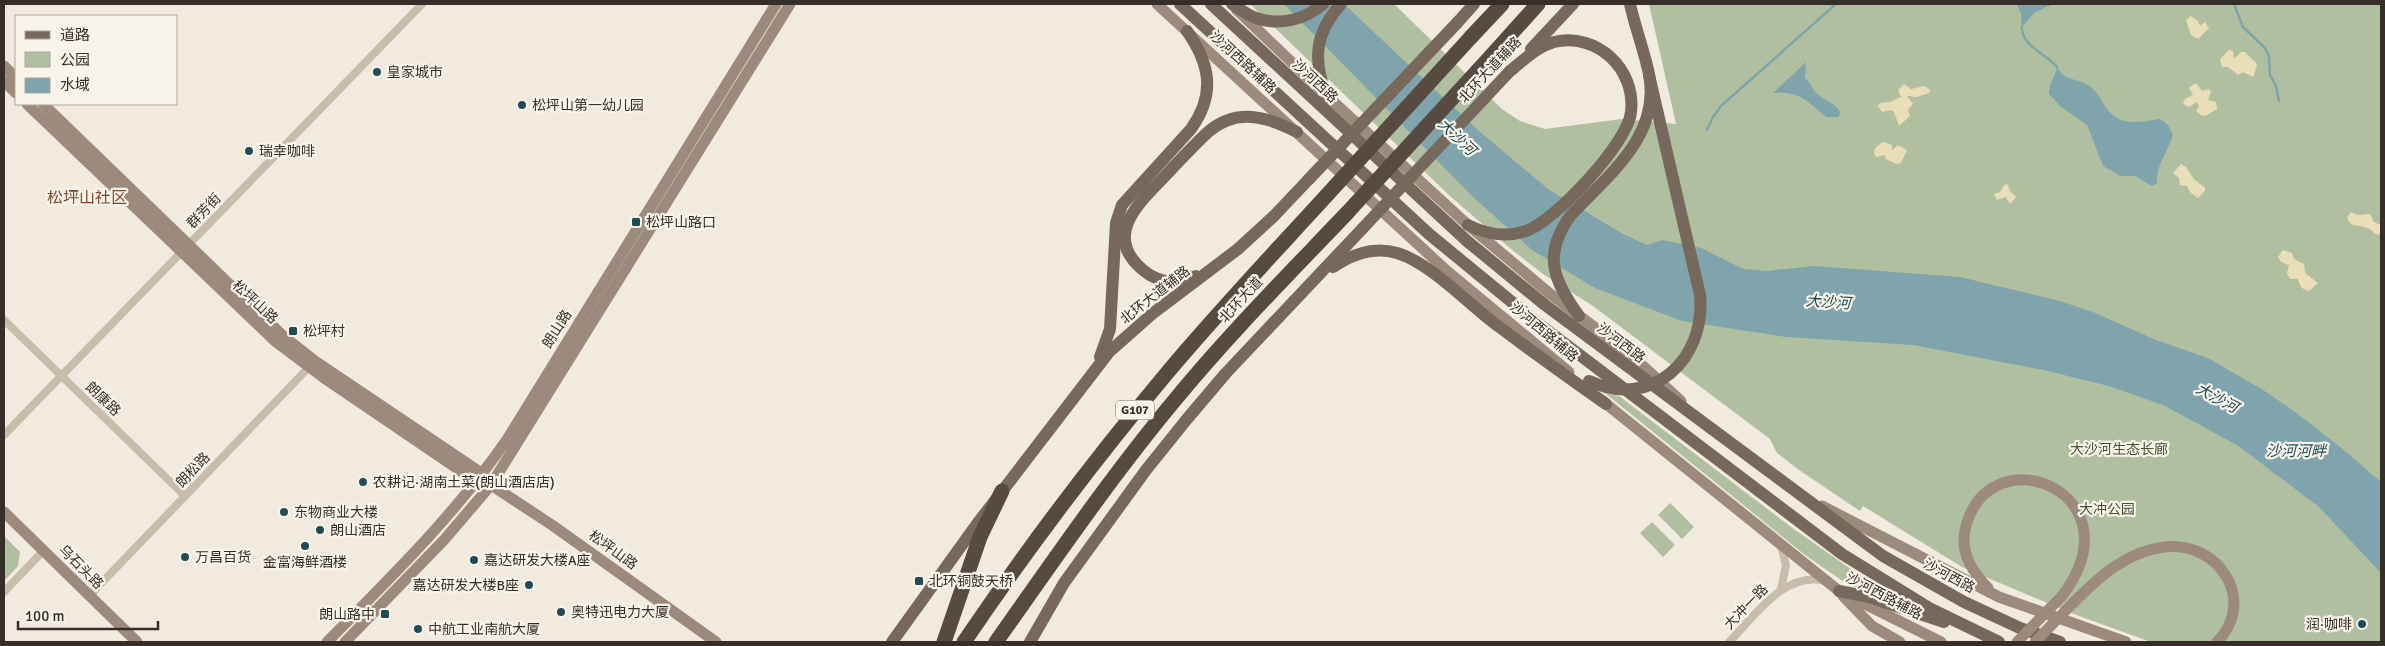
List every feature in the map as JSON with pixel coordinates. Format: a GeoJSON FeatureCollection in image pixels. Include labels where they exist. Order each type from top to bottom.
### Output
{"type":"FeatureCollection","features":[{"type":"Feature","properties":{"kind":"highway","name":"北环大道"},"geometry":{"type":"LineString","coordinates":[[964,642],[1040,534],[1128,420],[1203,331],[1502,4]]}},
{"type":"Feature","properties":{"kind":"highway","name":"北环大道"},"geometry":{"type":"LineString","coordinates":[[996,642],[1111,482],[1174,401],[1229,337],[1538,4]]}},
{"type":"Feature","properties":{"kind":"highway"},"geometry":{"type":"LineString","coordinates":[[944,642],[980,537],[1002,491]]}},
{"type":"Feature","properties":{"kind":"main road","name":"朗山路"},"geometry":{"type":"LineString","coordinates":[[327,642],[436,532],[480,478],[513,430],[776,4]]}},
{"type":"Feature","properties":{"kind":"main road","name":"朗山路"},"geometry":{"type":"LineString","coordinates":[[344,642],[444,540],[491,485],[790,4]]}},
{"type":"Feature","properties":{"kind":"main road","name":"沙河西路辅路"},"geometry":{"type":"LineString","coordinates":[[1158,4],[1447,271],[1550,355],[1606,404],[1839,591],[1941,642]]}},
{"type":"Feature","properties":{"kind":"main road"},"geometry":{"type":"LineString","coordinates":[[1180,4],[1429,234],[1535,321],[1824,542],[1894,588],[1976,632],[1999,642]]}},
{"type":"Feature","properties":{"kind":"main road","name":"沙河西路"},"geometry":{"type":"LineString","coordinates":[[1211,4],[1491,262],[1545,305],[1882,556],[1936,587],[2020,628],[2060,642]]}},
{"type":"Feature","properties":{"kind":"main road"},"geometry":{"type":"LineString","coordinates":[[1232,4],[1326,96],[1468,225],[1579,316],[1654,374],[1703,422]]}},
{"type":"Feature","properties":{"kind":"main road"},"geometry":{"type":"LineString","coordinates":[[1232,4],[1257,18],[1274,22],[1306,16],[1323,4]]}},
{"type":"Feature","properties":{"kind":"main road"},"geometry":{"type":"LineString","coordinates":[[1326,96],[1319,73],[1318,50],[1322,32],[1328,20],[1341,4]]}},
{"type":"Feature","properties":{"kind":"main road","name":"北环大道辅路"},"geometry":{"type":"LineString","coordinates":[[892,642],[1093,370],[1138,325],[1259,231],[1457,23],[1472,4]]}},
{"type":"Feature","properties":{"kind":"main road","name":"北环大道辅路"},"geometry":{"type":"LineString","coordinates":[[1030,642],[1064,584],[1146,470],[1226,373],[1573,4]]}},
{"type":"Feature","properties":{"kind":"main road"},"geometry":{"type":"LineString","coordinates":[[1550,355],[1589,381],[1619,389],[1639,388],[1658,381],[1673,372],[1686,359],[1695,342],[1699,327],[1700,295],[1649,75],[1630,4]]}},
{"type":"Feature","properties":{"kind":"main road"},"geometry":{"type":"LineString","coordinates":[[1187,31],[1201,52],[1207,79],[1206,99],[1197,120],[1133,200],[1125,236],[1131,257],[1141,269],[1158,280],[1172,282],[1185,280],[1214,267]]}},
{"type":"Feature","properties":{"kind":"main road"},"geometry":{"type":"LineString","coordinates":[[1468,225],[1486,232],[1505,235],[1526,231],[1540,225],[1556,212],[1620,141],[1629,122],[1630,92],[1624,74],[1612,59],[1596,46],[1581,42],[1565,41],[1542,47],[1510,71]]}},
{"type":"Feature","properties":{"kind":"main road"},"geometry":{"type":"LineString","coordinates":[[4,66],[15,77]]}},
{"type":"Feature","properties":{"kind":"main road"},"geometry":{"type":"LineString","coordinates":[[1579,316],[1558,285],[1553,265],[1560,234],[1571,215],[1638,142],[1651,108],[1649,75]]}},
{"type":"Feature","properties":{"kind":"main road"},"geometry":{"type":"LineString","coordinates":[[4,81],[15,92]]}},
{"type":"Feature","properties":{"kind":"main road","name":"松坪山路"},"geometry":{"type":"LineString","coordinates":[[28,105],[312,364],[552,525],[716,642]]}},
{"type":"Feature","properties":{"kind":"main road","name":"松坪山路"},"geometry":{"type":"LineString","coordinates":[[44,105],[185,249]]}},
{"type":"Feature","properties":{"kind":"main road"},"geometry":{"type":"LineString","coordinates":[[1093,370],[1105,347],[1110,329],[1116,223],[1122,205],[1133,200],[1217,124],[1241,116],[1262,117],[1297,132]]}},
{"type":"Feature","properties":{"kind":"main road"},"geometry":{"type":"LineString","coordinates":[[1315,280],[1346,259],[1358,254],[1384,250],[1412,258],[1498,326],[1606,404]]}},
{"type":"Feature","properties":{"kind":"main road"},"geometry":{"type":"LineString","coordinates":[[1999,597],[1972,570],[1966,557],[1964,531],[1974,507],[1982,497],[2004,483],[2023,480],[2041,482],[2058,490],[2071,502],[2081,518],[2085,548],[2074,577],[2062,596],[2017,642]]}},
{"type":"Feature","properties":{"kind":"main road"},"geometry":{"type":"LineString","coordinates":[[1799,495],[1875,532],[1999,597],[2126,642]]}},
{"type":"Feature","properties":{"kind":"main road","name":"乌石头路"},"geometry":{"type":"LineString","coordinates":[[4,512],[137,642]]}},
{"type":"Feature","properties":{"kind":"main road"},"geometry":{"type":"LineString","coordinates":[[2035,642],[2105,572],[2130,558],[2164,547],[2193,550],[2209,557],[2216,563],[2228,580],[2232,591],[2233,615],[2226,632],[2217,642]]}},
{"type":"Feature","properties":{"kind":"main road"},"geometry":{"type":"LineString","coordinates":[[1839,591],[1869,597],[1976,632]]}},
{"type":"Feature","properties":{"kind":"main road"},"geometry":{"type":"LineString","coordinates":[[1839,591],[1872,626],[1900,642]]}},
{"type":"Feature","properties":{"kind":"street","name":"群芳街"},"geometry":{"type":"LineString","coordinates":[[4,435],[422,4]]}},
{"type":"Feature","properties":{"kind":"street","name":"朗康路"},"geometry":{"type":"LineString","coordinates":[[4,320],[185,496]]}},
{"type":"Feature","properties":{"kind":"street","name":"朗松路"},"geometry":{"type":"LineString","coordinates":[[89,596],[312,364]]}},
{"type":"Feature","properties":{"kind":"street","name":"大冲一路"},"geometry":{"type":"LineString","coordinates":[[1779,542],[1785,555],[1786,566],[1781,590]]}},
{"type":"Feature","properties":{"kind":"street"},"geometry":{"type":"LineString","coordinates":[[4,592],[43,551]]}},
{"type":"Feature","properties":{"kind":"street","name":"大冲一路"},"geometry":{"type":"LineString","coordinates":[[1729,642],[1781,590],[1793,582],[1807,579],[1827,582]]}},
{"type":"Feature","properties":{"kind":"green space"},"geometry":{"type":"Polygon","coordinates":[[[1250,4],[1394,4],[1502,109],[1520,121],[1545,129],[1622,119],[1676,124],[1649,4],[2381,4],[2381,642],[2151,642],[2071,613],[1962,567],[1863,506],[1860,511],[1799,470],[1777,453],[1770,439],[1593,306],[1543,274],[1511,249],[1450,196],[1250,4]]]}},
{"type":"Feature","properties":{"kind":"green space"},"geometry":{"type":"Polygon","coordinates":[[[1605,393],[1619,396],[1791,527],[1895,600],[1847,584],[1805,555],[1605,393]]]}},
{"type":"Feature","properties":{"kind":"green space"},"geometry":{"type":"Polygon","coordinates":[[[1670,503],[1694,527],[1682,539],[1658,515],[1670,503]]]}},
{"type":"Feature","properties":{"kind":"green space"},"geometry":{"type":"Polygon","coordinates":[[[1652,522],[1675,545],[1663,557],[1640,533],[1652,522]]]}},
{"type":"Feature","properties":{"kind":"green space"},"geometry":{"type":"Polygon","coordinates":[[[4,536],[20,552],[18,566],[4,581],[4,536]]]}},
{"type":"Feature","properties":{"kind":"sand"},"geometry":{"type":"Polygon","coordinates":[[[2191,16],[2198,21],[2200,26],[2205,22],[2209,28],[2198,39],[2191,35],[2186,20],[2191,16]]]}},
{"type":"Feature","properties":{"kind":"sand"},"geometry":{"type":"Polygon","coordinates":[[[2229,50],[2233,51],[2234,59],[2241,52],[2245,52],[2257,64],[2253,77],[2243,72],[2238,75],[2228,67],[2222,67],[2220,59],[2229,50]]]}},
{"type":"Feature","properties":{"kind":"sand"},"geometry":{"type":"Polygon","coordinates":[[[1904,84],[1911,89],[1925,86],[1930,90],[1929,93],[1917,97],[1907,96],[1913,104],[1908,110],[1910,116],[1899,126],[1894,112],[1891,110],[1882,112],[1878,106],[1880,103],[1890,102],[1901,97],[1898,90],[1904,84]]]}},
{"type":"Feature","properties":{"kind":"sand"},"geometry":{"type":"Polygon","coordinates":[[[2197,84],[2202,91],[2209,89],[2211,92],[2208,100],[2216,102],[2217,109],[2202,116],[2196,111],[2199,106],[2197,102],[2189,107],[2183,104],[2185,99],[2193,95],[2189,88],[2197,84]]]}},
{"type":"Feature","properties":{"kind":"sand"},"geometry":{"type":"Polygon","coordinates":[[[1883,142],[1892,145],[1892,150],[1898,145],[1907,150],[1901,163],[1896,164],[1886,159],[1885,155],[1876,157],[1874,154],[1875,148],[1883,142]]]}},
{"type":"Feature","properties":{"kind":"sand"},"geometry":{"type":"Polygon","coordinates":[[[2181,164],[2205,188],[2205,191],[2198,198],[2190,192],[2187,186],[2180,185],[2179,178],[2173,173],[2181,164]]]}},
{"type":"Feature","properties":{"kind":"sand"},"geometry":{"type":"Polygon","coordinates":[[[2005,184],[2008,185],[2010,191],[2016,197],[2011,203],[2009,203],[2006,197],[1997,200],[1994,194],[2000,192],[2005,184]]]}},
{"type":"Feature","properties":{"kind":"sand"},"geometry":{"type":"Polygon","coordinates":[[[2351,212],[2358,215],[2370,214],[2374,222],[2381,225],[2381,233],[2377,235],[2364,227],[2351,223],[2347,217],[2351,212]]]}},
{"type":"Feature","properties":{"kind":"sand"},"geometry":{"type":"Polygon","coordinates":[[[2283,250],[2292,253],[2294,259],[2304,264],[2305,273],[2318,283],[2309,291],[2301,287],[2298,279],[2290,279],[2287,273],[2289,265],[2281,262],[2278,257],[2283,250]]]}},
{"type":"Feature","properties":{"kind":"water"},"geometry":{"type":"Polygon","coordinates":[[[1284,4],[1344,4],[1479,131],[1548,189],[1623,234],[1647,245],[1663,240],[1701,248],[1743,269],[1767,271],[1814,266],[1960,277],[2060,301],[2093,312],[2156,340],[2208,358],[2263,390],[2294,411],[2381,482],[2381,573],[2318,506],[2237,445],[2163,405],[2109,386],[2043,370],[1913,345],[1786,337],[1682,321],[1595,288],[1532,250],[1472,196],[1284,4]]]}},
{"type":"Feature","properties":{"kind":"water"},"geometry":{"type":"Polygon","coordinates":[[[2016,4],[2053,4],[2034,13],[2022,27],[2021,13],[2016,4]]]}},
{"type":"Feature","properties":{"kind":"water"},"geometry":{"type":"Polygon","coordinates":[[[1806,62],[1805,78],[1817,94],[1838,109],[1840,112],[1839,117],[1826,117],[1797,95],[1773,93],[1806,62]]]}},
{"type":"Feature","properties":{"kind":"water"},"geometry":{"type":"Polygon","coordinates":[[[2057,67],[2067,77],[2092,88],[2104,105],[2116,117],[2129,122],[2160,119],[2167,124],[2173,134],[2157,175],[2157,183],[2152,186],[2135,176],[2121,176],[2103,166],[2087,125],[2060,106],[2049,94],[2057,67]]]}},
{"type":"Feature","properties":{"kind":"waterway"},"geometry":{"type":"LineString","coordinates":[[1707,130],[1721,106],[1836,4]]}},
{"type":"Feature","properties":{"kind":"waterway"},"geometry":{"type":"LineString","coordinates":[[2234,4],[2243,27],[2265,48],[2269,56],[2270,75],[2276,86],[2279,101]]}},
{"type":"Feature","properties":{"kind":"waterway"},"geometry":{"type":"LineString","coordinates":[[2022,27],[2023,34],[2030,45],[2057,67]]}},
{"type":"Feature","properties":{"kind":"place","name":"皇家城市"},"geometry":{"type":"Point","coordinates":[377,72]}},
{"type":"Feature","properties":{"kind":"place","name":"松坪山第一幼儿园"},"geometry":{"type":"Point","coordinates":[522,105]}},
{"type":"Feature","properties":{"kind":"place","name":"瑞幸咖啡"},"geometry":{"type":"Point","coordinates":[249,151]}},
{"type":"Feature","properties":{"kind":"place","name":"松坪山路口"},"geometry":{"type":"Point","coordinates":[636,222]}},
{"type":"Feature","properties":{"kind":"place","name":"松坪村"},"geometry":{"type":"Point","coordinates":[293,331]}},
{"type":"Feature","properties":{"kind":"place","name":"农耕记·湖南土菜(朗山酒店店)"},"geometry":{"type":"Point","coordinates":[363,482]}},
{"type":"Feature","properties":{"kind":"place","name":"东物商业大楼"},"geometry":{"type":"Point","coordinates":[284,512]}},
{"type":"Feature","properties":{"kind":"place","name":"朗山酒店"},"geometry":{"type":"Point","coordinates":[320,530]}},
{"type":"Feature","properties":{"kind":"place","name":"金富海鲜酒楼"},"geometry":{"type":"Point","coordinates":[305,546]}},
{"type":"Feature","properties":{"kind":"place","name":"万昌百货"},"geometry":{"type":"Point","coordinates":[185,557]}},
{"type":"Feature","properties":{"kind":"place","name":"嘉达研发大楼A座"},"geometry":{"type":"Point","coordinates":[474,560]}},
{"type":"Feature","properties":{"kind":"place","name":"北环铜鼓天桥"},"geometry":{"type":"Point","coordinates":[919,581]}},
{"type":"Feature","properties":{"kind":"place","name":"嘉达研发大楼B座"},"geometry":{"type":"Point","coordinates":[529,585]}},
{"type":"Feature","properties":{"kind":"place","name":"奥特迅电力大厦"},"geometry":{"type":"Point","coordinates":[561,612]}},
{"type":"Feature","properties":{"kind":"place","name":"朗山路中"},"geometry":{"type":"Point","coordinates":[385,614]}},
{"type":"Feature","properties":{"kind":"place","name":"润·咖啡"},"geometry":{"type":"Point","coordinates":[2362,624]}},
{"type":"Feature","properties":{"kind":"place","name":"中航工业南航大厦"},"geometry":{"type":"Point","coordinates":[418,629]}},
{"type":"Feature","properties":{"kind":"district","name":"松坪山社区"},"geometry":{"type":"Point","coordinates":[87,198]}},
{"type":"Feature","properties":{"kind":"water label","name":"大沙河"},"geometry":{"type":"Point","coordinates":[1457,137]}},
{"type":"Feature","properties":{"kind":"water label","name":"大沙河"},"geometry":{"type":"Point","coordinates":[1828,302]}},
{"type":"Feature","properties":{"kind":"water label","name":"大沙河"},"geometry":{"type":"Point","coordinates":[2217,398]}},
{"type":"Feature","properties":{"kind":"water label","name":"沙河河畔"},"geometry":{"type":"Point","coordinates":[2296,451]}},
{"type":"Feature","properties":{"kind":"park label","name":"大沙河生态长廊"},"geometry":{"type":"Point","coordinates":[2119,449]}},
{"type":"Feature","properties":{"kind":"park label","name":"大冲公园"},"geometry":{"type":"Point","coordinates":[2107,509]}}]}
